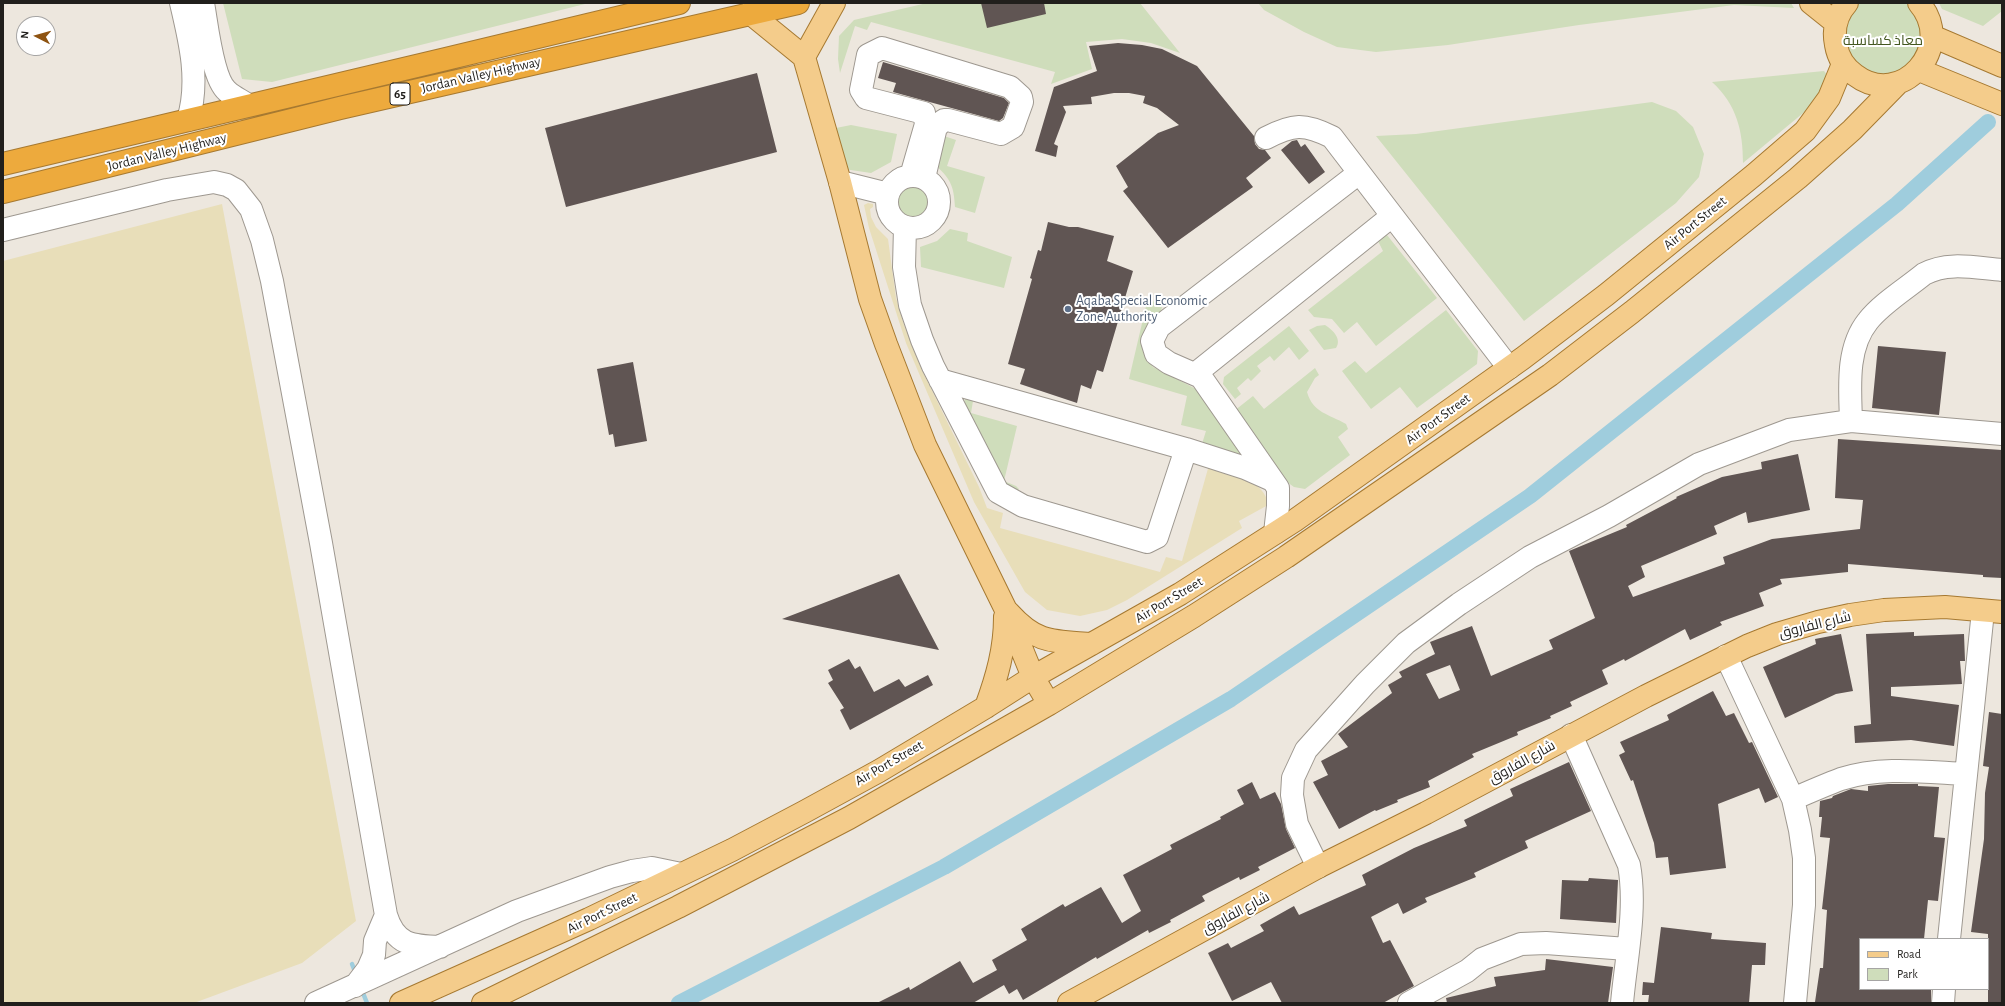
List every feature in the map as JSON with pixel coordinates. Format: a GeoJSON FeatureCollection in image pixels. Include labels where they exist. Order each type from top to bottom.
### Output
{"type":"FeatureCollection","features":[{"type":"Feature","properties":{"kind":"highway","name":"Jordan Valley Highway"},"geometry":{"type":"LineString","coordinates":[[3,164],[188,120],[248,104],[334,86],[678,3]]}},
{"type":"Feature","properties":{"kind":"highway","name":"Jordan Valley Highway"},"geometry":{"type":"LineString","coordinates":[[3,192],[340,108],[798,3]]}},
{"type":"Feature","properties":{"kind":"highway"},"geometry":{"type":"LineString","coordinates":[[334,86],[340,108]]}},
{"type":"Feature","properties":{"kind":"main road"},"geometry":{"type":"LineString","coordinates":[[804,58],[834,3]]}},
{"type":"Feature","properties":{"kind":"main road"},"geometry":{"type":"LineString","coordinates":[[1811,3],[1836,23]]}},
{"type":"Feature","properties":{"kind":"main road"},"geometry":{"type":"LineString","coordinates":[[1847,3],[1839,14],[1836,23],[1834,38],[1837,52],[1843,64],[1850,72],[1867,82],[1888,85],[1909,77],[1918,70],[1929,52],[1932,36],[1928,16],[1919,3]]}},
{"type":"Feature","properties":{"kind":"main road"},"geometry":{"type":"LineString","coordinates":[[750,13],[804,58],[840,182],[866,284],[886,344],[925,445],[1005,608],[1033,677],[1049,704]]}},
{"type":"Feature","properties":{"kind":"main road"},"geometry":{"type":"LineString","coordinates":[[1932,36],[2002,66]]}},
{"type":"Feature","properties":{"kind":"main road","name":"Air Port Street"},"geometry":{"type":"LineString","coordinates":[[401,1003],[535,945],[739,846],[878,771],[986,707],[1033,677],[1180,594],[1275,533],[1509,368],[1606,295],[1754,175],[1805,131],[1829,98],[1843,64]]}},
{"type":"Feature","properties":{"kind":"main road"},"geometry":{"type":"LineString","coordinates":[[1918,70],[2002,104]]}},
{"type":"Feature","properties":{"kind":"main road","name":"Air Port Street"},"geometry":{"type":"LineString","coordinates":[[482,1003],[678,907],[849,818],[1049,704],[1188,620],[1279,561],[1550,375],[1721,241],[1798,178],[1852,130],[1898,82]]}},
{"type":"Feature","properties":{"kind":"main road","name":"شارع الفاروق"},"geometry":{"type":"LineString","coordinates":[[1069,1003],[1318,867],[1426,813],[1571,735],[1726,656],[1777,634],[1850,615],[1917,607],[1945,607],[1992,611]]}},
{"type":"Feature","properties":{"kind":"main road"},"geometry":{"type":"LineString","coordinates":[[1005,608],[1021,626],[1036,636],[1057,642],[1092,644]]}},
{"type":"Feature","properties":{"kind":"main road"},"geometry":{"type":"LineString","coordinates":[[986,707],[1002,657],[1005,639],[1005,608]]}},
{"type":"Feature","properties":{"kind":"street"},"geometry":{"type":"LineString","coordinates":[[181,3],[194,78],[193,103],[188,120]]}},
{"type":"Feature","properties":{"kind":"street"},"geometry":{"type":"LineString","coordinates":[[203,3],[216,70],[221,85],[233,96],[248,104]]}},
{"type":"Feature","properties":{"kind":"street"},"geometry":{"type":"LineString","coordinates":[[882,48],[1010,88],[1021,96],[1022,102],[1013,127],[1001,134],[948,120],[940,123],[936,127],[918,177],[926,124],[924,112],[866,98],[861,90],[868,54],[882,48]]}},
{"type":"Feature","properties":{"kind":"street"},"geometry":{"type":"LineString","coordinates":[[1266,138],[1285,129],[1312,127],[1332,137],[1509,368]]}},
{"type":"Feature","properties":{"kind":"street"},"geometry":{"type":"LineString","coordinates":[[1275,533],[1278,488],[1201,377],[1169,363],[1156,354],[1152,341],[1159,327],[1359,173]]}},
{"type":"Feature","properties":{"kind":"street"},"geometry":{"type":"LineString","coordinates":[[918,177],[932,182],[938,193],[940,206],[937,215],[932,222],[916,228],[906,227],[896,222],[889,211],[887,202],[888,194],[892,186],[899,180],[918,177]]}},
{"type":"Feature","properties":{"kind":"street"},"geometry":{"type":"LineString","coordinates":[[3,230],[167,190],[214,182],[227,185],[236,190],[252,209],[262,240],[274,289],[322,550],[386,915],[390,930],[403,941],[415,946],[440,947]]}},
{"type":"Feature","properties":{"kind":"street"},"geometry":{"type":"LineString","coordinates":[[840,182],[888,194]]}},
{"type":"Feature","properties":{"kind":"street"},"geometry":{"type":"LineString","coordinates":[[1195,374],[1392,216]]}},
{"type":"Feature","properties":{"kind":"street"},"geometry":{"type":"LineString","coordinates":[[906,227],[904,267],[910,305],[922,340],[940,380],[998,492],[1022,506],[1147,542],[1157,537],[1186,449]]}},
{"type":"Feature","properties":{"kind":"street"},"geometry":{"type":"LineString","coordinates":[[1851,421],[1849,384],[1854,347],[1861,330],[1868,320],[1924,274],[1933,269],[1958,266],[2002,270]]}},
{"type":"Feature","properties":{"kind":"street"},"geometry":{"type":"LineString","coordinates":[[940,380],[1186,449],[1245,468],[1272,480]]}},
{"type":"Feature","properties":{"kind":"street"},"geometry":{"type":"LineString","coordinates":[[1318,867],[1297,824],[1292,796],[1292,778],[1306,750],[1365,684],[1406,643],[1459,604],[1530,557],[1609,516],[1700,464],[1789,430],[1851,421],[2002,434]]}},
{"type":"Feature","properties":{"kind":"street"},"geometry":{"type":"LineString","coordinates":[[1949,938],[1966,774],[1992,611]]}},
{"type":"Feature","properties":{"kind":"street"},"geometry":{"type":"LineString","coordinates":[[1726,656],[1793,799],[1804,858],[1804,905],[1795,1003]]}},
{"type":"Feature","properties":{"kind":"street"},"geometry":{"type":"LineString","coordinates":[[1571,735],[1629,865],[1632,880],[1622,1003]]}},
{"type":"Feature","properties":{"kind":"street"},"geometry":{"type":"LineString","coordinates":[[1793,799],[1841,779],[1860,775],[1907,772],[1966,774]]}},
{"type":"Feature","properties":{"kind":"street"},"geometry":{"type":"LineString","coordinates":[[316,1003],[517,911],[610,877],[632,870],[652,868],[681,874]]}},
{"type":"Feature","properties":{"kind":"street"},"geometry":{"type":"LineString","coordinates":[[355,986],[368,969],[374,955],[375,941],[386,915]]}},
{"type":"Feature","properties":{"kind":"street"},"geometry":{"type":"LineString","coordinates":[[1417,1001],[1467,971],[1482,959],[1522,944],[1546,943],[1627,948]]}},
{"type":"Feature","properties":{"kind":"street"},"geometry":{"type":"LineString","coordinates":[[1943,1003],[1944,990]]}},
{"type":"Feature","properties":{"kind":"green space"},"geometry":{"type":"Polygon","coordinates":[[[223,3],[589,3],[272,82],[242,79],[223,3]]]}},
{"type":"Feature","properties":{"kind":"green space"},"geometry":{"type":"Polygon","coordinates":[[[927,3],[1140,3],[1180,53],[1151,43],[1122,39],[1086,42],[1092,69],[1051,84],[1055,72],[871,22],[867,30],[855,26],[840,73],[838,59],[839,36],[854,20],[927,3]]]}},
{"type":"Feature","properties":{"kind":"green space"},"geometry":{"type":"Polygon","coordinates":[[[1258,3],[1791,3],[1794,8],[1734,5],[1579,25],[1448,45],[1376,52],[1337,47],[1304,32],[1264,10],[1258,3]]]}},
{"type":"Feature","properties":{"kind":"green space","name":"معاذ كساسبة"},"geometry":{"type":"Polygon","coordinates":[[[1857,3],[1909,3],[1925,29],[1920,57],[1885,79],[1849,61],[1843,21],[1857,3]]]}},
{"type":"Feature","properties":{"kind":"green space"},"geometry":{"type":"Polygon","coordinates":[[[1939,3],[2002,3],[2002,11],[1983,26],[1942,9],[1939,3]]]}},
{"type":"Feature","properties":{"kind":"green space"},"geometry":{"type":"Polygon","coordinates":[[[1824,71],[1828,76],[1826,94],[1743,163],[1742,140],[1737,119],[1733,109],[1721,91],[1712,82],[1824,71]]]}},
{"type":"Feature","properties":{"kind":"green space"},"geometry":{"type":"Polygon","coordinates":[[[1652,102],[1676,111],[1693,127],[1704,154],[1699,177],[1676,203],[1524,321],[1376,136],[1416,134],[1652,102]]]}},
{"type":"Feature","properties":{"kind":"green space"},"geometry":{"type":"Polygon","coordinates":[[[851,125],[897,134],[891,162],[871,173],[844,169],[836,128],[851,125]]]}},
{"type":"Feature","properties":{"kind":"green space"},"geometry":{"type":"Polygon","coordinates":[[[944,136],[956,140],[947,166],[985,177],[975,213],[955,207],[954,193],[950,182],[934,164],[944,136]]]}},
{"type":"Feature","properties":{"kind":"green space"},"geometry":{"type":"Polygon","coordinates":[[[915,184],[925,187],[931,193],[934,203],[931,213],[925,219],[915,222],[905,219],[899,213],[896,203],[899,193],[905,187],[915,184]]]}},
{"type":"Feature","properties":{"kind":"green space"},"geometry":{"type":"Polygon","coordinates":[[[950,229],[968,233],[967,241],[1012,257],[1004,288],[921,267],[920,247],[937,241],[950,229]]]}},
{"type":"Feature","properties":{"kind":"green space"},"geometry":{"type":"Polygon","coordinates":[[[1382,234],[1387,235],[1437,298],[1376,346],[1357,322],[1344,333],[1332,319],[1314,317],[1308,310],[1383,251],[1377,239],[1382,234]]]}},
{"type":"Feature","properties":{"kind":"green space"},"geometry":{"type":"Polygon","coordinates":[[[1157,301],[1162,306],[1161,312],[1145,353],[1153,367],[1198,390],[1244,454],[1238,457],[1201,447],[1206,431],[1181,425],[1187,396],[1129,379],[1147,302],[1157,301]]]}},
{"type":"Feature","properties":{"kind":"green space"},"geometry":{"type":"Polygon","coordinates":[[[1446,310],[1478,351],[1477,364],[1417,408],[1400,387],[1371,409],[1342,371],[1355,361],[1366,373],[1446,310]]]}},
{"type":"Feature","properties":{"kind":"green space"},"geometry":{"type":"Polygon","coordinates":[[[1325,325],[1336,335],[1338,345],[1336,348],[1324,350],[1309,330],[1317,326],[1325,325]]]}},
{"type":"Feature","properties":{"kind":"green space"},"geometry":{"type":"Polygon","coordinates":[[[1289,326],[1309,351],[1299,360],[1289,347],[1274,361],[1270,356],[1257,366],[1261,371],[1251,381],[1248,378],[1237,388],[1241,394],[1235,399],[1223,384],[1224,377],[1289,326]]]}},
{"type":"Feature","properties":{"kind":"green space"},"geometry":{"type":"Polygon","coordinates":[[[1315,368],[1319,375],[1315,378],[1307,392],[1317,409],[1346,424],[1348,429],[1338,437],[1350,455],[1305,489],[1294,487],[1287,482],[1234,411],[1253,396],[1264,409],[1315,368]]]}},
{"type":"Feature","properties":{"kind":"green space"},"geometry":{"type":"Polygon","coordinates":[[[965,399],[973,401],[971,413],[1017,426],[1004,481],[1016,486],[1019,489],[1012,496],[992,479],[963,408],[965,399]]]}},
{"type":"Feature","properties":{"kind":"sand"},"geometry":{"type":"Polygon","coordinates":[[[868,203],[873,204],[873,207],[870,209],[871,217],[876,227],[888,239],[896,298],[904,325],[921,368],[979,487],[987,508],[1003,513],[1000,528],[1160,572],[1166,557],[1182,561],[1209,465],[1254,483],[1266,496],[1268,505],[1239,521],[1242,528],[1127,600],[1107,610],[1080,616],[1047,610],[1025,592],[974,502],[906,343],[869,228],[864,205],[868,203]]]}},
{"type":"Feature","properties":{"kind":"sand"},"geometry":{"type":"Polygon","coordinates":[[[222,204],[356,921],[302,963],[194,1003],[3,1003],[3,261],[222,204]]]}},
{"type":"Feature","properties":{"kind":"building"},"geometry":{"type":"Polygon","coordinates":[[[981,3],[1044,3],[1046,14],[987,28],[981,3]]]}},
{"type":"Feature","properties":{"kind":"building"},"geometry":{"type":"Polygon","coordinates":[[[1118,43],[1142,45],[1162,49],[1197,66],[1254,136],[1255,144],[1259,149],[1265,150],[1271,158],[1246,178],[1253,187],[1168,248],[1123,191],[1128,187],[1116,166],[1158,133],[1179,125],[1157,108],[1143,103],[1145,96],[1129,93],[1114,93],[1091,97],[1092,104],[1063,106],[1066,112],[1054,144],[1058,146],[1056,157],[1035,151],[1054,87],[1097,71],[1089,46],[1118,43]]]}},
{"type":"Feature","properties":{"kind":"building"},"geometry":{"type":"Polygon","coordinates":[[[883,62],[1004,98],[1009,103],[1003,118],[999,121],[893,92],[896,83],[878,78],[883,62]]]}},
{"type":"Feature","properties":{"kind":"building"},"geometry":{"type":"Polygon","coordinates":[[[757,73],[777,152],[566,207],[545,128],[757,73]]]}},
{"type":"Feature","properties":{"kind":"building"},"geometry":{"type":"Polygon","coordinates":[[[1297,140],[1301,147],[1305,144],[1325,172],[1309,184],[1281,150],[1292,141],[1297,140]]]}},
{"type":"Feature","properties":{"kind":"building"},"geometry":{"type":"Polygon","coordinates":[[[1048,222],[1069,227],[1078,227],[1114,236],[1107,261],[1133,271],[1103,372],[1097,370],[1091,389],[1081,385],[1077,403],[1020,384],[1025,369],[1008,364],[1032,279],[1030,278],[1038,250],[1041,251],[1048,222]]]}},
{"type":"Feature","properties":{"kind":"building"},"geometry":{"type":"Polygon","coordinates":[[[1878,346],[1946,352],[1939,415],[1872,408],[1878,346]]]}},
{"type":"Feature","properties":{"kind":"building"},"geometry":{"type":"Polygon","coordinates":[[[633,362],[647,441],[615,447],[613,434],[609,435],[597,369],[633,362]]]}},
{"type":"Feature","properties":{"kind":"building"},"geometry":{"type":"Polygon","coordinates":[[[1838,439],[2002,450],[2002,578],[1983,577],[1983,575],[1848,564],[1848,572],[1780,579],[1782,584],[1759,593],[1764,606],[1720,622],[1722,625],[1690,640],[1685,629],[1625,661],[1624,659],[1602,670],[1608,684],[1570,702],[1572,706],[1550,716],[1551,718],[1517,732],[1518,735],[1472,754],[1474,757],[1428,781],[1430,787],[1397,800],[1398,802],[1376,811],[1375,810],[1339,829],[1313,782],[1328,775],[1321,761],[1348,747],[1338,734],[1392,693],[1388,685],[1402,677],[1399,672],[1435,654],[1430,642],[1472,626],[1491,676],[1553,649],[1549,640],[1595,618],[1569,551],[1627,527],[1626,525],[1677,498],[1676,497],[1722,477],[1762,469],[1761,462],[1798,454],[1810,510],[1748,523],[1746,512],[1714,526],[1717,534],[1641,566],[1645,577],[1628,586],[1633,597],[1725,564],[1723,557],[1772,539],[1860,529],[1863,500],[1835,498],[1838,439]],[[1450,665],[1426,674],[1439,699],[1460,690],[1450,665]]]}},
{"type":"Feature","properties":{"kind":"building"},"geometry":{"type":"Polygon","coordinates":[[[899,574],[939,650],[782,619],[899,574]]]}},
{"type":"Feature","properties":{"kind":"building"},"geometry":{"type":"Polygon","coordinates":[[[1914,632],[1914,636],[1964,634],[1965,661],[1960,661],[1962,684],[1891,687],[1891,696],[1959,705],[1954,746],[1911,740],[1855,743],[1854,726],[1871,724],[1866,634],[1914,632]]]}},
{"type":"Feature","properties":{"kind":"building"},"geometry":{"type":"Polygon","coordinates":[[[1841,634],[1853,691],[1836,694],[1785,718],[1763,667],[1816,644],[1815,639],[1841,634]]]}},
{"type":"Feature","properties":{"kind":"building"},"geometry":{"type":"Polygon","coordinates":[[[849,659],[855,669],[860,666],[874,692],[899,679],[905,687],[928,675],[933,685],[850,730],[840,710],[844,708],[828,683],[833,680],[828,670],[849,659]]]}},
{"type":"Feature","properties":{"kind":"building"},"geometry":{"type":"Polygon","coordinates":[[[1713,691],[1726,716],[1734,713],[1749,743],[1752,742],[1778,797],[1765,803],[1759,788],[1718,804],[1726,868],[1670,875],[1668,857],[1656,858],[1654,843],[1633,780],[1631,781],[1619,755],[1625,752],[1620,742],[1669,720],[1667,715],[1713,691]]]}},
{"type":"Feature","properties":{"kind":"building"},"geometry":{"type":"Polygon","coordinates":[[[1989,712],[2002,714],[2002,1003],[1988,1003],[1988,934],[1971,932],[1984,839],[1985,793],[1989,767],[1983,766],[1989,712]]]}},
{"type":"Feature","properties":{"kind":"building"},"geometry":{"type":"Polygon","coordinates":[[[1569,762],[1591,811],[1525,841],[1528,848],[1474,873],[1476,877],[1425,898],[1427,902],[1403,914],[1398,903],[1371,917],[1383,943],[1390,940],[1414,986],[1383,1003],[1282,1003],[1271,982],[1232,1001],[1208,953],[1228,943],[1231,948],[1264,931],[1260,925],[1294,906],[1299,915],[1366,885],[1362,875],[1414,848],[1467,826],[1464,820],[1513,796],[1510,789],[1569,762]]]}},
{"type":"Feature","properties":{"kind":"building"},"geometry":{"type":"Polygon","coordinates":[[[1252,782],[1260,799],[1275,792],[1281,804],[1286,829],[1295,848],[1258,867],[1260,870],[1240,880],[1239,877],[1202,896],[1205,901],[1170,920],[1171,922],[1149,933],[1148,930],[1097,959],[1096,957],[1023,1000],[1017,989],[1009,994],[1004,985],[973,1003],[877,1003],[909,987],[910,990],[960,961],[973,983],[997,970],[992,960],[1027,940],[1021,929],[1063,904],[1065,907],[1101,887],[1122,923],[1141,911],[1123,875],[1172,849],[1170,845],[1221,819],[1220,817],[1244,804],[1237,790],[1252,782]]]}},
{"type":"Feature","properties":{"kind":"building"},"geometry":{"type":"Polygon","coordinates":[[[1918,784],[1918,786],[1939,787],[1934,837],[1945,838],[1938,901],[1928,900],[1924,938],[1859,938],[1859,990],[1931,990],[1931,1003],[1815,1002],[1820,968],[1823,968],[1827,910],[1822,909],[1830,838],[1820,837],[1822,817],[1819,817],[1820,801],[1832,798],[1833,796],[1851,789],[1868,791],[1868,786],[1918,784]]]}},
{"type":"Feature","properties":{"kind":"building"},"geometry":{"type":"Polygon","coordinates":[[[1589,878],[1618,880],[1616,923],[1560,919],[1562,880],[1588,881],[1589,878]]]}},
{"type":"Feature","properties":{"kind":"building"},"geometry":{"type":"Polygon","coordinates":[[[1661,927],[1712,933],[1711,939],[1766,943],[1765,965],[1752,965],[1749,1003],[1648,1003],[1649,995],[1642,995],[1643,982],[1654,983],[1661,927]]]}},
{"type":"Feature","properties":{"kind":"building"},"geometry":{"type":"Polygon","coordinates":[[[1546,959],[1613,967],[1608,1003],[1447,1003],[1446,998],[1496,986],[1494,977],[1545,970],[1546,959]]]}},
{"type":"Feature","properties":{"kind":"waterway"},"geometry":{"type":"LineString","coordinates":[[679,1003],[944,867],[1231,699],[1530,496],[1897,204],[1988,122]]}},
{"type":"Feature","properties":{"kind":"waterway"},"geometry":{"type":"LineString","coordinates":[[352,964],[356,974]]}},
{"type":"Feature","properties":{"kind":"waterway"},"geometry":{"type":"LineString","coordinates":[[361,988],[367,1003]]}},
{"type":"Feature","properties":{"kind":"place","name":"Aqaba Special Economic Zone Authority"},"geometry":{"type":"Point","coordinates":[1068,309]}}]}
